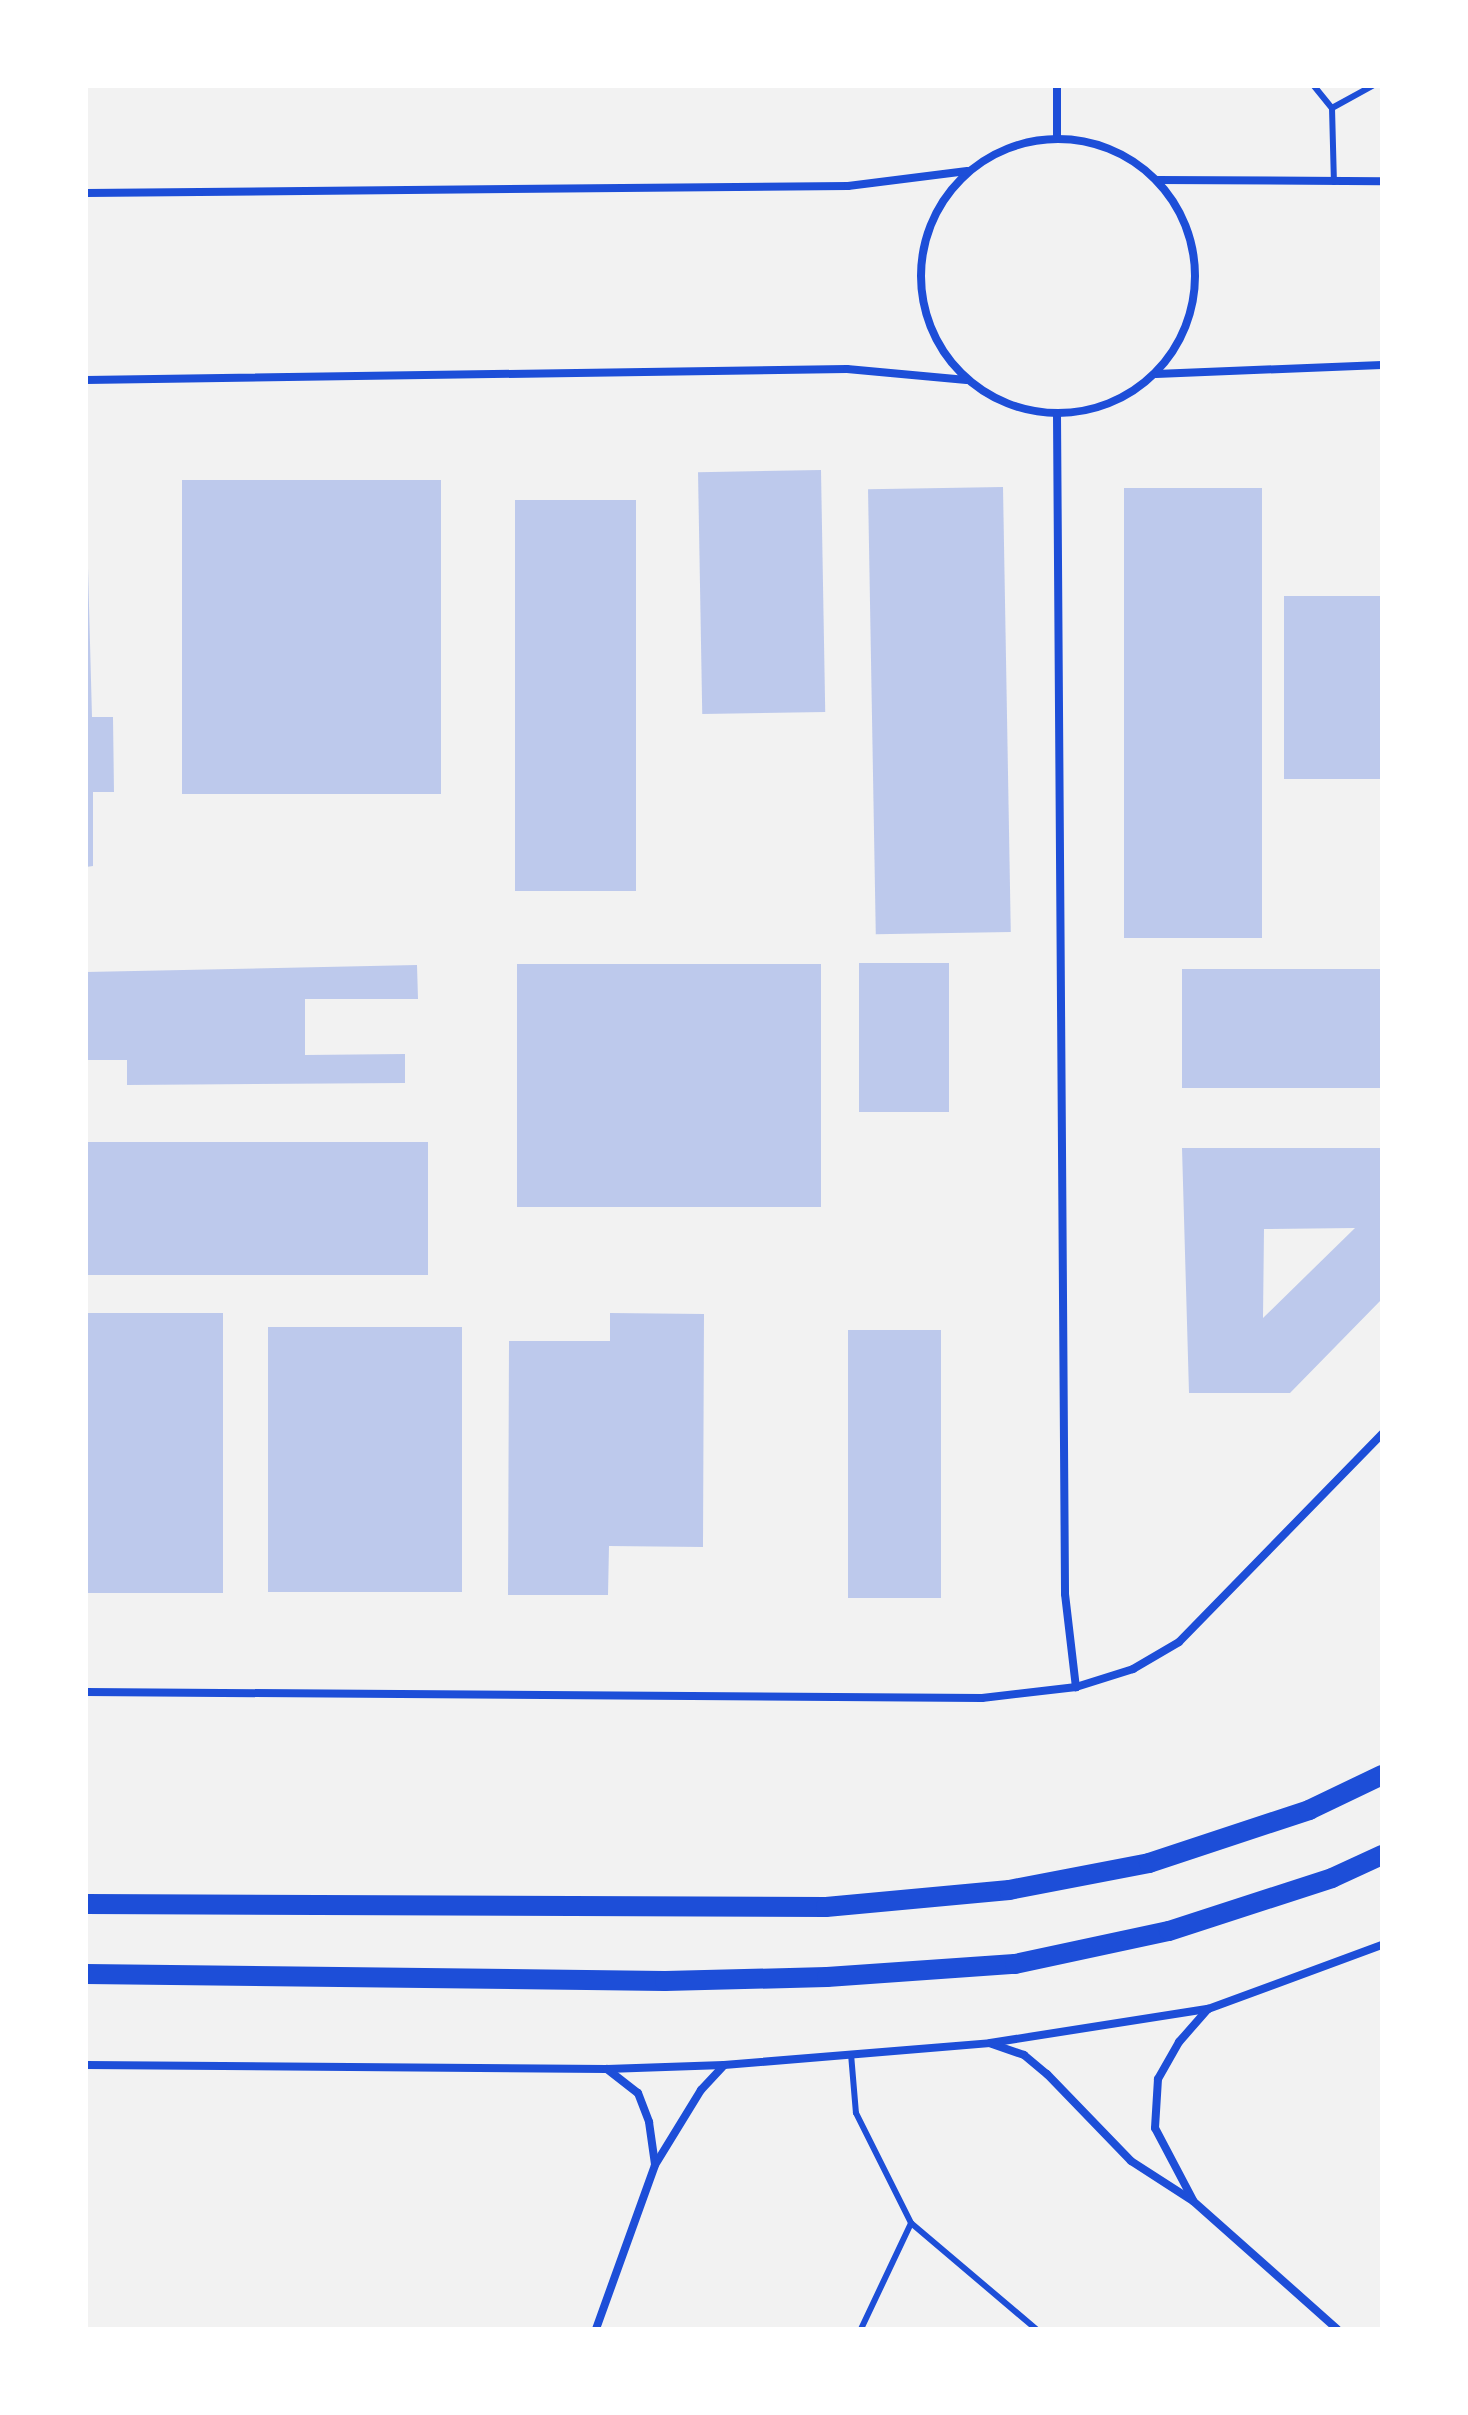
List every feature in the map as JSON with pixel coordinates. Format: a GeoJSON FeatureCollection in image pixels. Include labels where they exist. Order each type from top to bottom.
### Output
{"type":"FeatureCollection","features":[{"type":"Feature","properties":{"kind":"main road"},"geometry":{"type":"LineString","coordinates":[[86,1904],[826,1907],[1009,1890],[1149,1863],[1309,1810],[1382,1775]]}},
{"type":"Feature","properties":{"kind":"main road"},"geometry":{"type":"LineString","coordinates":[[86,1974],[665,1981],[827,1977],[1015,1964],[1169,1931],[1332,1878],[1382,1855]]}},
{"type":"Feature","properties":{"kind":"street"},"geometry":{"type":"LineString","coordinates":[[1057,86],[1057,138]]}},
{"type":"Feature","properties":{"kind":"street"},"geometry":{"type":"LineString","coordinates":[[1057,138],[1119,152],[1157,180],[1186,223],[1197,270],[1184,335],[1156,374],[1104,407],[1057,415],[1007,405],[966,380],[930,328],[920,281],[921,254],[937,209],[967,171],[1010,146],[1057,138]]}},
{"type":"Feature","properties":{"kind":"street"},"geometry":{"type":"LineString","coordinates":[[86,193],[848,186],[967,171]]}},
{"type":"Feature","properties":{"kind":"street"},"geometry":{"type":"LineString","coordinates":[[1157,180],[1382,181]]}},
{"type":"Feature","properties":{"kind":"street"},"geometry":{"type":"LineString","coordinates":[[1156,374],[1382,365]]}},
{"type":"Feature","properties":{"kind":"street"},"geometry":{"type":"LineString","coordinates":[[86,380],[831,369],[966,380]]}},
{"type":"Feature","properties":{"kind":"street"},"geometry":{"type":"LineString","coordinates":[[1057,415],[1065,1594],[1076,1687]]}},
{"type":"Feature","properties":{"kind":"street"},"geometry":{"type":"LineString","coordinates":[[86,1692],[982,1698],[1076,1687],[1133,1669],[1179,1642],[1382,1434]]}},
{"type":"Feature","properties":{"kind":"street"},"geometry":{"type":"LineString","coordinates":[[86,2065],[607,2069],[724,2065],[990,2043],[1208,2009],[1382,1945]]}},
{"type":"Feature","properties":{"kind":"street"},"geometry":{"type":"LineString","coordinates":[[1193,2201],[1155,2128],[1157,2091],[1179,2042],[1208,2009]]}},
{"type":"Feature","properties":{"kind":"street"},"geometry":{"type":"LineString","coordinates":[[990,2043],[1024,2055],[1131,2161],[1193,2201],[1337,2329]]}},
{"type":"Feature","properties":{"kind":"street"},"geometry":{"type":"LineString","coordinates":[[596,2329],[655,2165],[701,2090],[724,2065]]}},
{"type":"Feature","properties":{"kind":"street"},"geometry":{"type":"LineString","coordinates":[[607,2069],[638,2093],[649,2122],[655,2165]]}},
{"type":"Feature","properties":{"kind":"lane"},"geometry":{"type":"LineString","coordinates":[[1314,86],[1332,108],[1334,182]]}},
{"type":"Feature","properties":{"kind":"lane"},"geometry":{"type":"LineString","coordinates":[[1332,108],[1372,86]]}},
{"type":"Feature","properties":{"kind":"lane"},"geometry":{"type":"LineString","coordinates":[[851,2054],[856,2113],[911,2223],[1036,2329]]}},
{"type":"Feature","properties":{"kind":"lane"},"geometry":{"type":"LineString","coordinates":[[861,2329],[911,2223]]}},
{"type":"Feature","properties":{"kind":"building"},"geometry":{"type":"Polygon","coordinates":[[[821,470],[825,712],[702,714],[698,472],[821,470]]]}},
{"type":"Feature","properties":{"kind":"building"},"geometry":{"type":"Polygon","coordinates":[[[182,480],[441,480],[441,794],[182,794],[182,480]]]}},
{"type":"Feature","properties":{"kind":"building"},"geometry":{"type":"Polygon","coordinates":[[[1003,487],[1011,932],[876,934],[868,489],[1003,487]]]}},
{"type":"Feature","properties":{"kind":"building"},"geometry":{"type":"Polygon","coordinates":[[[1124,488],[1262,488],[1262,938],[1124,938],[1124,488]]]}},
{"type":"Feature","properties":{"kind":"building"},"geometry":{"type":"Polygon","coordinates":[[[86,493],[92,717],[113,717],[114,792],[93,792],[93,866],[86,867],[86,493]]]}},
{"type":"Feature","properties":{"kind":"building"},"geometry":{"type":"Polygon","coordinates":[[[515,500],[636,500],[636,891],[515,891],[515,500]]]}},
{"type":"Feature","properties":{"kind":"building"},"geometry":{"type":"Polygon","coordinates":[[[1284,596],[1382,596],[1382,779],[1284,779],[1284,596]]]}},
{"type":"Feature","properties":{"kind":"building"},"geometry":{"type":"Polygon","coordinates":[[[859,963],[949,963],[949,1112],[859,1112],[859,963]]]}},
{"type":"Feature","properties":{"kind":"building"},"geometry":{"type":"Polygon","coordinates":[[[517,964],[821,964],[821,1207],[517,1207],[517,964]]]}},
{"type":"Feature","properties":{"kind":"building"},"geometry":{"type":"Polygon","coordinates":[[[417,965],[418,999],[305,999],[305,1055],[405,1054],[405,1083],[127,1085],[127,1060],[86,1060],[86,972],[417,965]]]}},
{"type":"Feature","properties":{"kind":"building"},"geometry":{"type":"Polygon","coordinates":[[[1182,969],[1382,969],[1382,1088],[1182,1088],[1182,969]]]}},
{"type":"Feature","properties":{"kind":"building"},"geometry":{"type":"Polygon","coordinates":[[[86,1142],[428,1142],[428,1275],[86,1275],[86,1142]]]}},
{"type":"Feature","properties":{"kind":"building"},"geometry":{"type":"Polygon","coordinates":[[[1182,1148],[1382,1148],[1382,1299],[1290,1393],[1189,1393],[1182,1148]],[[1355,1228],[1264,1229],[1263,1318],[1355,1228]]]}},
{"type":"Feature","properties":{"kind":"building"},"geometry":{"type":"Polygon","coordinates":[[[87,1313],[223,1313],[223,1593],[87,1593],[87,1313]]]}},
{"type":"Feature","properties":{"kind":"building"},"geometry":{"type":"Polygon","coordinates":[[[610,1313],[704,1314],[703,1547],[609,1546],[608,1595],[508,1595],[509,1341],[610,1341],[610,1313]]]}},
{"type":"Feature","properties":{"kind":"building"},"geometry":{"type":"Polygon","coordinates":[[[268,1327],[462,1327],[462,1592],[268,1592],[268,1327]]]}},
{"type":"Feature","properties":{"kind":"building"},"geometry":{"type":"Polygon","coordinates":[[[848,1330],[941,1330],[941,1598],[848,1598],[848,1330]]]}}]}
